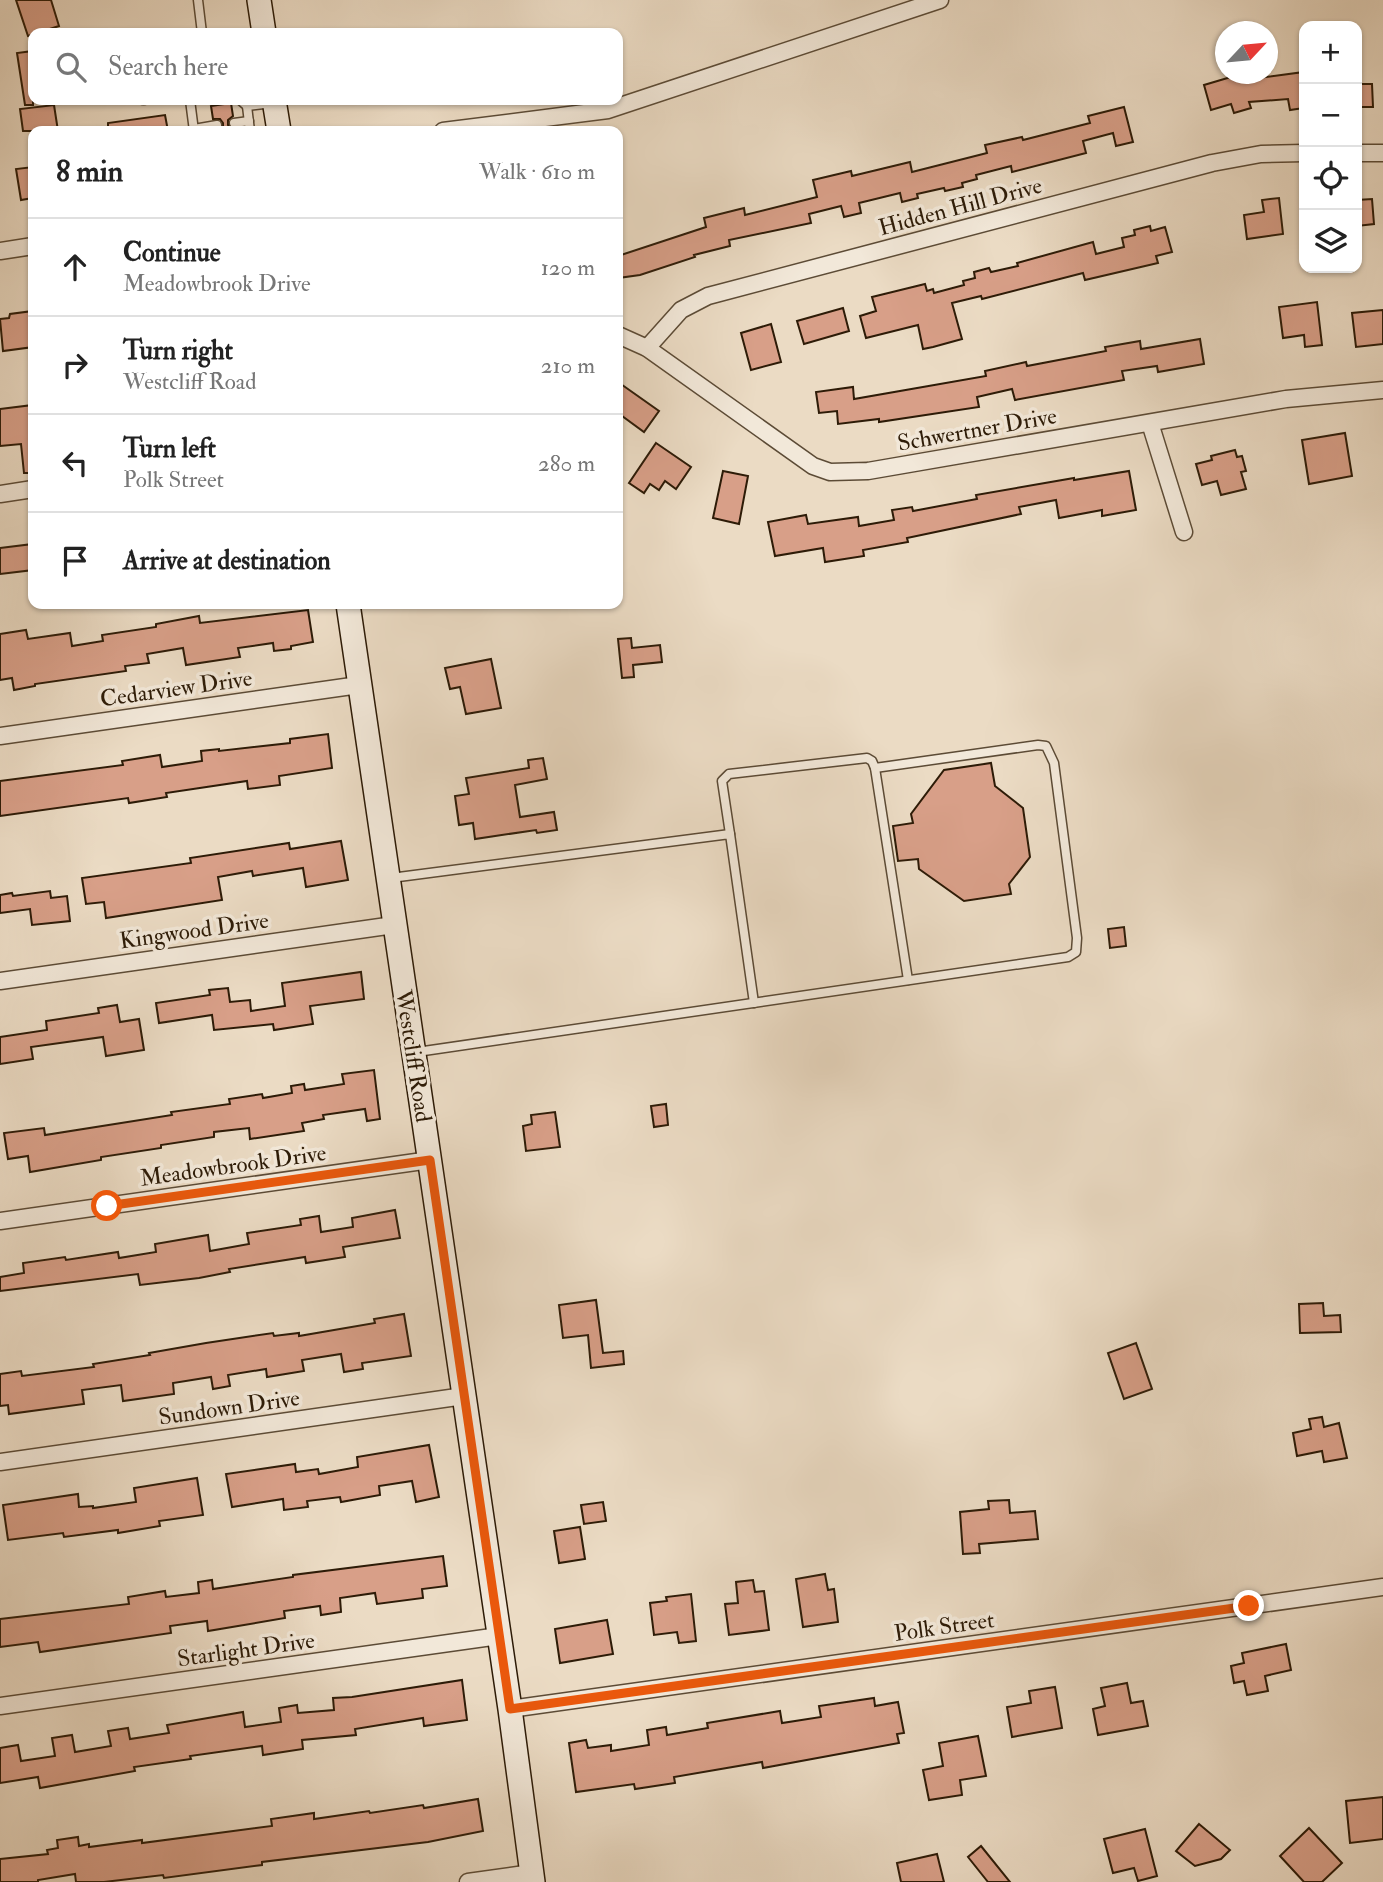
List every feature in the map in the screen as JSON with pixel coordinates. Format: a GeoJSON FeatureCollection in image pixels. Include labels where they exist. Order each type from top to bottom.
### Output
{"type":"FeatureCollection","features":[{"type":"Feature","properties":{"kind":"street"},"geometry":{"type":"LineString","coordinates":[[259,0],[263,28]]}},
{"type":"Feature","properties":{"kind":"street"},"geometry":{"type":"LineString","coordinates":[[482,126],[608,110],[940,0]]}},
{"type":"Feature","properties":{"kind":"street"},"geometry":{"type":"LineString","coordinates":[[276,105],[278,126]]}},
{"type":"Feature","properties":{"kind":"street","name":"Hidden Hill Drive"},"geometry":{"type":"LineString","coordinates":[[647,348],[681,310],[715,294],[1212,163],[1261,154],[1299,153]]}},
{"type":"Feature","properties":{"kind":"street"},"geometry":{"type":"LineString","coordinates":[[1362,153],[1383,153]]}},
{"type":"Feature","properties":{"kind":"street"},"geometry":{"type":"LineString","coordinates":[[0,251],[28,247]]}},
{"type":"Feature","properties":{"kind":"street","name":"Schwertner Drive"},"geometry":{"type":"LineString","coordinates":[[623,337],[647,348],[779,444],[813,466],[830,472],[868,471],[1286,399],[1383,390]]}},
{"type":"Feature","properties":{"kind":"street"},"geometry":{"type":"LineString","coordinates":[[1150,423],[1184,532]]}},
{"type":"Feature","properties":{"kind":"street"},"geometry":{"type":"LineString","coordinates":[[0,494],[28,490]]}},
{"type":"Feature","properties":{"kind":"street","name":"Westcliff Road"},"geometry":{"type":"LineString","coordinates":[[349,609],[533,1877]]}},
{"type":"Feature","properties":{"kind":"street","name":"Cedarview Drive"},"geometry":{"type":"LineString","coordinates":[[0,736],[359,685]]}},
{"type":"Feature","properties":{"kind":"street","name":"Kingwood Drive"},"geometry":{"type":"LineString","coordinates":[[0,981],[394,925]]}},
{"type":"Feature","properties":{"kind":"street","name":"Meadowbrook Drive"},"geometry":{"type":"LineString","coordinates":[[0,1221],[430,1160]]}},
{"type":"Feature","properties":{"kind":"street","name":"Sundown Drive"},"geometry":{"type":"LineString","coordinates":[[0,1462],[464,1396]]}},
{"type":"Feature","properties":{"kind":"street","name":"Polk Street"},"geometry":{"type":"LineString","coordinates":[[510,1709],[1383,1587]]}},
{"type":"Feature","properties":{"kind":"street","name":"Starlight Drive"},"geometry":{"type":"LineString","coordinates":[[0,1706],[499,1636]]}},
{"type":"Feature","properties":{"kind":"street"},"geometry":{"type":"LineString","coordinates":[[468,1882],[533,1877]]}},
{"type":"Feature","properties":{"kind":"lane"},"geometry":{"type":"LineString","coordinates":[[198,0],[201,28]]}},
{"type":"Feature","properties":{"kind":"lane"},"geometry":{"type":"LineString","coordinates":[[191,105],[193,126]]}},
{"type":"Feature","properties":{"kind":"lane"},"geometry":{"type":"LineString","coordinates":[[245,105],[250,126]]}},
{"type":"Feature","properties":{"kind":"lane"},"geometry":{"type":"LineString","coordinates":[[234,123],[249,121]]}},
{"type":"Feature","properties":{"kind":"lane"},"geometry":{"type":"LineString","coordinates":[[212,126],[217,125]]}},
{"type":"Feature","properties":{"kind":"lane"},"geometry":{"type":"LineString","coordinates":[[414,1052],[908,981],[1068,957],[1076,953],[1077,938],[1054,763],[1046,746],[875,768]]}},
{"type":"Feature","properties":{"kind":"lane"},"geometry":{"type":"LineString","coordinates":[[754,1003],[722,781],[729,774],[867,758],[872,761],[908,981]]}},
{"type":"Feature","properties":{"kind":"lane"},"geometry":{"type":"LineString","coordinates":[[388,879],[730,834]]}},
{"type":"Feature","properties":{"kind":"building"},"geometry":{"type":"Polygon","coordinates":[[[16,0],[51,0],[59,26],[28,28],[28,36],[16,0]]]}},
{"type":"Feature","properties":{"kind":"building"},"geometry":{"type":"Polygon","coordinates":[[[28,52],[28,105],[25,105],[17,53],[28,52]]]}},
{"type":"Feature","properties":{"kind":"building"},"geometry":{"type":"Polygon","coordinates":[[[1299,73],[1299,109],[1290,110],[1288,99],[1249,102],[1251,108],[1234,113],[1231,104],[1211,110],[1204,85],[1215,82],[1215,84],[1278,84],[1278,75],[1299,73]]]}},
{"type":"Feature","properties":{"kind":"building"},"geometry":{"type":"Polygon","coordinates":[[[1362,84],[1372,84],[1373,107],[1362,107],[1362,84]]]}},
{"type":"Feature","properties":{"kind":"building"},"geometry":{"type":"Polygon","coordinates":[[[54,105],[57,126],[28,126],[28,131],[23,131],[20,109],[54,105]]]}},
{"type":"Feature","properties":{"kind":"building"},"geometry":{"type":"Polygon","coordinates":[[[231,105],[233,116],[228,120],[229,126],[223,126],[220,119],[213,119],[211,106],[231,105]]]}},
{"type":"Feature","properties":{"kind":"building"},"geometry":{"type":"Polygon","coordinates":[[[1124,107],[1133,142],[1116,146],[1113,133],[1083,141],[1086,153],[1012,172],[1011,166],[976,175],[977,179],[962,183],[963,187],[917,194],[918,198],[902,202],[900,193],[859,203],[861,213],[844,217],[841,206],[809,214],[811,223],[729,240],[730,246],[694,255],[695,257],[640,275],[623,277],[623,254],[706,227],[704,218],[744,208],[745,215],[817,197],[813,180],[851,171],[852,176],[910,162],[912,172],[987,153],[985,145],[1022,137],[1023,140],[1090,123],[1088,116],[1124,107]]]}},
{"type":"Feature","properties":{"kind":"building"},"geometry":{"type":"Polygon","coordinates":[[[165,115],[167,126],[108,126],[108,123],[165,115]]]}},
{"type":"Feature","properties":{"kind":"building"},"geometry":{"type":"Polygon","coordinates":[[[28,168],[28,199],[21,200],[16,169],[28,168]]]}},
{"type":"Feature","properties":{"kind":"building"},"geometry":{"type":"Polygon","coordinates":[[[1279,198],[1283,234],[1247,239],[1244,215],[1264,212],[1262,200],[1279,198]]]}},
{"type":"Feature","properties":{"kind":"building"},"geometry":{"type":"Polygon","coordinates":[[[1372,199],[1374,224],[1362,225],[1362,200],[1372,199]]]}},
{"type":"Feature","properties":{"kind":"building"},"geometry":{"type":"Polygon","coordinates":[[[1150,226],[1151,231],[1165,227],[1172,252],[1156,256],[1158,263],[1085,280],[1083,273],[982,299],[981,296],[952,303],[962,339],[933,347],[923,349],[918,325],[866,338],[860,316],[876,311],[872,297],[925,284],[927,291],[933,289],[934,293],[964,285],[963,281],[975,278],[974,272],[989,268],[991,272],[1018,266],[1017,263],[1093,242],[1096,254],[1124,247],[1122,238],[1135,235],[1134,230],[1150,226]]]}},
{"type":"Feature","properties":{"kind":"building"},"geometry":{"type":"Polygon","coordinates":[[[1317,302],[1322,345],[1305,347],[1304,335],[1283,338],[1279,307],[1317,302]]]}},
{"type":"Feature","properties":{"kind":"building"},"geometry":{"type":"Polygon","coordinates":[[[843,308],[849,331],[804,344],[797,321],[843,308]]]}},
{"type":"Feature","properties":{"kind":"building"},"geometry":{"type":"Polygon","coordinates":[[[1383,310],[1383,344],[1356,347],[1352,313],[1383,310]]]}},
{"type":"Feature","properties":{"kind":"building"},"geometry":{"type":"Polygon","coordinates":[[[28,312],[28,348],[3,351],[0,319],[9,318],[10,314],[28,312]]]}},
{"type":"Feature","properties":{"kind":"building"},"geometry":{"type":"Polygon","coordinates":[[[771,324],[781,362],[751,370],[741,333],[771,324]]]}},
{"type":"Feature","properties":{"kind":"building"},"geometry":{"type":"Polygon","coordinates":[[[1200,339],[1204,364],[1158,372],[1157,366],[1122,371],[1124,380],[1015,400],[1012,389],[977,397],[979,407],[879,422],[879,419],[838,424],[837,411],[819,413],[816,392],[853,387],[854,399],[986,376],[985,371],[1026,362],[1027,366],[1106,351],[1105,347],[1140,341],[1141,349],[1200,339]]]}},
{"type":"Feature","properties":{"kind":"building"},"geometry":{"type":"Polygon","coordinates":[[[623,386],[659,411],[644,432],[623,417],[623,386]]]}},
{"type":"Feature","properties":{"kind":"building"},"geometry":{"type":"Polygon","coordinates":[[[28,406],[28,473],[24,473],[21,444],[0,446],[0,409],[28,406]]]}},
{"type":"Feature","properties":{"kind":"building"},"geometry":{"type":"Polygon","coordinates":[[[1345,433],[1352,476],[1309,484],[1302,440],[1345,433]]]}},
{"type":"Feature","properties":{"kind":"building"},"geometry":{"type":"Polygon","coordinates":[[[656,443],[691,467],[676,489],[665,481],[659,490],[650,484],[644,493],[629,483],[656,443]]]}},
{"type":"Feature","properties":{"kind":"building"},"geometry":{"type":"Polygon","coordinates":[[[1235,450],[1237,457],[1242,456],[1246,471],[1241,472],[1246,489],[1221,495],[1217,481],[1202,485],[1196,464],[1212,460],[1211,456],[1235,450]]]}},
{"type":"Feature","properties":{"kind":"building"},"geometry":{"type":"Polygon","coordinates":[[[723,471],[748,476],[739,524],[713,518],[723,471]]]}},
{"type":"Feature","properties":{"kind":"building"},"geometry":{"type":"Polygon","coordinates":[[[1129,471],[1136,510],[1102,516],[1102,510],[1059,518],[1056,500],[1019,507],[1021,514],[907,538],[908,542],[863,550],[864,556],[825,562],[823,548],[775,556],[768,522],[806,515],[808,524],[858,517],[859,526],[894,520],[892,510],[912,507],[913,511],[977,499],[976,495],[1129,471]]]}},
{"type":"Feature","properties":{"kind":"building"},"geometry":{"type":"Polygon","coordinates":[[[28,545],[28,571],[0,574],[0,548],[28,545]]]}},
{"type":"Feature","properties":{"kind":"building"},"geometry":{"type":"Polygon","coordinates":[[[308,610],[313,642],[291,646],[291,649],[274,651],[273,643],[238,648],[240,657],[186,665],[183,648],[147,654],[149,663],[125,666],[126,671],[35,684],[14,690],[12,678],[0,680],[0,634],[26,630],[28,639],[70,633],[72,646],[103,641],[102,635],[156,627],[156,624],[199,616],[200,623],[308,610]]]}},
{"type":"Feature","properties":{"kind":"building"},"geometry":{"type":"Polygon","coordinates":[[[631,638],[632,648],[660,645],[662,662],[633,665],[634,677],[622,678],[618,639],[631,638]]]}},
{"type":"Feature","properties":{"kind":"building"},"geometry":{"type":"Polygon","coordinates":[[[491,659],[501,708],[466,714],[460,687],[450,689],[445,668],[491,659]]]}},
{"type":"Feature","properties":{"kind":"building"},"geometry":{"type":"Polygon","coordinates":[[[328,734],[332,768],[279,776],[280,785],[248,789],[247,781],[166,793],[167,797],[129,803],[128,798],[0,816],[0,781],[123,765],[122,761],[160,755],[162,767],[202,761],[201,751],[290,743],[290,739],[328,734]]]}},
{"type":"Feature","properties":{"kind":"building"},"geometry":{"type":"Polygon","coordinates":[[[543,758],[547,779],[515,785],[520,817],[554,812],[557,830],[537,833],[536,830],[475,839],[473,823],[459,825],[455,796],[469,794],[466,778],[529,768],[528,760],[543,758]]]}},
{"type":"Feature","properties":{"kind":"building"},"geometry":{"type":"Polygon","coordinates":[[[991,763],[995,786],[1023,808],[1030,857],[1009,884],[1011,894],[964,901],[919,869],[918,859],[898,861],[893,826],[913,823],[911,814],[944,770],[991,763]]]}},
{"type":"Feature","properties":{"kind":"building"},"geometry":{"type":"Polygon","coordinates":[[[341,841],[348,880],[306,887],[303,868],[253,876],[252,871],[218,877],[222,900],[106,918],[104,902],[86,904],[82,878],[191,863],[190,858],[289,843],[290,849],[341,841]]]}},
{"type":"Feature","properties":{"kind":"building"},"geometry":{"type":"Polygon","coordinates":[[[50,891],[51,898],[67,896],[70,921],[32,925],[30,909],[0,913],[0,895],[50,891]]]}},
{"type":"Feature","properties":{"kind":"building"},"geometry":{"type":"Polygon","coordinates":[[[1124,927],[1126,946],[1110,948],[1108,929],[1124,927]]]}},
{"type":"Feature","properties":{"kind":"building"},"geometry":{"type":"Polygon","coordinates":[[[361,972],[364,999],[310,1006],[313,1024],[274,1030],[273,1024],[214,1030],[212,1015],[159,1023],[156,1003],[210,995],[209,990],[228,988],[230,1002],[250,1000],[251,1011],[285,1006],[282,983],[361,972]]]}},
{"type":"Feature","properties":{"kind":"building"},"geometry":{"type":"Polygon","coordinates":[[[117,1005],[120,1022],[139,1019],[144,1050],[106,1056],[103,1037],[31,1047],[33,1059],[0,1064],[0,1037],[47,1030],[46,1021],[99,1013],[98,1008],[117,1005]]]}},
{"type":"Feature","properties":{"kind":"building"},"geometry":{"type":"Polygon","coordinates":[[[374,1070],[380,1119],[367,1121],[365,1109],[323,1115],[324,1119],[302,1123],[304,1131],[250,1139],[249,1128],[214,1132],[214,1137],[30,1172],[28,1156],[8,1159],[4,1133],[44,1128],[45,1135],[172,1115],[171,1112],[230,1104],[229,1099],[262,1094],[263,1098],[292,1093],[291,1086],[304,1084],[305,1090],[344,1084],[342,1074],[374,1070]]]}},
{"type":"Feature","properties":{"kind":"building"},"geometry":{"type":"Polygon","coordinates":[[[666,1104],[668,1125],[654,1127],[651,1106],[666,1104]]]}},
{"type":"Feature","properties":{"kind":"building"},"geometry":{"type":"Polygon","coordinates":[[[555,1112],[560,1147],[526,1151],[523,1126],[532,1124],[531,1115],[555,1112]]]}},
{"type":"Feature","properties":{"kind":"building"},"geometry":{"type":"Polygon","coordinates":[[[395,1210],[400,1238],[343,1247],[345,1257],[306,1263],[305,1257],[229,1269],[230,1272],[199,1278],[140,1285],[138,1274],[0,1291],[0,1277],[24,1273],[23,1263],[118,1252],[119,1258],[156,1252],[155,1244],[208,1235],[210,1251],[249,1244],[247,1233],[301,1225],[300,1219],[319,1216],[321,1232],[353,1227],[352,1218],[395,1210]]]}},
{"type":"Feature","properties":{"kind":"building"},"geometry":{"type":"Polygon","coordinates":[[[596,1300],[603,1353],[623,1351],[624,1364],[591,1368],[588,1335],[563,1338],[559,1305],[596,1300]]]}},
{"type":"Feature","properties":{"kind":"building"},"geometry":{"type":"Polygon","coordinates":[[[1323,1303],[1324,1316],[1340,1315],[1341,1332],[1300,1333],[1299,1304],[1323,1303]]]}},
{"type":"Feature","properties":{"kind":"building"},"geometry":{"type":"Polygon","coordinates":[[[404,1314],[411,1356],[362,1363],[363,1369],[344,1372],[341,1354],[302,1360],[304,1371],[267,1377],[266,1369],[228,1375],[230,1386],[213,1389],[211,1377],[173,1383],[174,1394],[123,1401],[121,1385],[82,1390],[84,1404],[9,1414],[8,1405],[0,1406],[0,1374],[21,1371],[22,1376],[94,1367],[93,1364],[206,1343],[273,1333],[274,1336],[299,1333],[299,1336],[375,1323],[374,1319],[404,1314]]]}},
{"type":"Feature","properties":{"kind":"building"},"geometry":{"type":"Polygon","coordinates":[[[1136,1343],[1152,1389],[1124,1399],[1108,1353],[1136,1343]]]}},
{"type":"Feature","properties":{"kind":"building"},"geometry":{"type":"Polygon","coordinates":[[[1322,1417],[1324,1427],[1339,1423],[1347,1458],[1324,1462],[1322,1451],[1297,1456],[1293,1433],[1311,1429],[1309,1419],[1322,1417]]]}},
{"type":"Feature","properties":{"kind":"building"},"geometry":{"type":"Polygon","coordinates":[[[429,1445],[439,1497],[416,1502],[412,1481],[379,1486],[380,1495],[341,1502],[340,1497],[307,1501],[308,1507],[284,1510],[283,1499],[232,1507],[226,1474],[295,1464],[296,1472],[318,1469],[319,1474],[358,1467],[357,1457],[429,1445]]]}},
{"type":"Feature","properties":{"kind":"building"},"geometry":{"type":"Polygon","coordinates":[[[197,1478],[203,1515],[159,1521],[160,1526],[118,1533],[118,1530],[64,1537],[63,1533],[8,1540],[3,1505],[78,1494],[79,1507],[93,1508],[136,1502],[134,1488],[197,1478]]]}},
{"type":"Feature","properties":{"kind":"building"},"geometry":{"type":"Polygon","coordinates":[[[1009,1500],[1010,1513],[1035,1511],[1038,1539],[979,1544],[980,1553],[963,1554],[960,1512],[989,1509],[988,1501],[1009,1500]]]}},
{"type":"Feature","properties":{"kind":"building"},"geometry":{"type":"Polygon","coordinates":[[[603,1502],[606,1521],[584,1524],[581,1505],[603,1502]]]}},
{"type":"Feature","properties":{"kind":"building"},"geometry":{"type":"Polygon","coordinates":[[[580,1527],[585,1559],[559,1563],[554,1531],[580,1527]]]}},
{"type":"Feature","properties":{"kind":"building"},"geometry":{"type":"Polygon","coordinates":[[[443,1556],[447,1586],[422,1589],[423,1598],[377,1604],[375,1593],[340,1598],[341,1612],[321,1615],[320,1606],[284,1611],[285,1618],[208,1631],[207,1621],[170,1626],[171,1633],[40,1652],[38,1642],[0,1647],[0,1619],[129,1604],[128,1597],[165,1591],[166,1597],[199,1593],[198,1582],[212,1580],[213,1589],[293,1575],[443,1556]]]}},
{"type":"Feature","properties":{"kind":"building"},"geometry":{"type":"Polygon","coordinates":[[[825,1574],[828,1590],[834,1589],[838,1622],[803,1627],[796,1579],[825,1574]]]}},
{"type":"Feature","properties":{"kind":"building"},"geometry":{"type":"Polygon","coordinates":[[[753,1580],[755,1592],[764,1591],[769,1630],[729,1635],[725,1604],[738,1603],[736,1582],[753,1580]]]}},
{"type":"Feature","properties":{"kind":"building"},"geometry":{"type":"Polygon","coordinates":[[[691,1594],[696,1641],[679,1643],[677,1632],[654,1635],[650,1603],[667,1601],[666,1597],[691,1594]]]}},
{"type":"Feature","properties":{"kind":"building"},"geometry":{"type":"Polygon","coordinates":[[[607,1620],[613,1654],[560,1663],[555,1629],[607,1620]]]}},
{"type":"Feature","properties":{"kind":"building"},"geometry":{"type":"Polygon","coordinates":[[[1286,1644],[1291,1670],[1265,1676],[1268,1691],[1247,1695],[1244,1681],[1234,1683],[1231,1666],[1244,1663],[1242,1653],[1286,1644]]]}},
{"type":"Feature","properties":{"kind":"building"},"geometry":{"type":"Polygon","coordinates":[[[462,1680],[467,1720],[424,1726],[423,1718],[355,1729],[356,1735],[302,1740],[303,1749],[263,1755],[262,1746],[190,1756],[191,1759],[134,1767],[135,1771],[40,1788],[38,1777],[0,1783],[0,1748],[18,1745],[21,1761],[55,1756],[52,1738],[72,1735],[75,1752],[111,1746],[108,1731],[128,1728],[130,1739],[169,1733],[167,1725],[243,1712],[245,1727],[281,1722],[279,1708],[297,1705],[298,1713],[334,1710],[333,1698],[462,1680]]]}},
{"type":"Feature","properties":{"kind":"building"},"geometry":{"type":"Polygon","coordinates":[[[1127,1683],[1131,1703],[1143,1701],[1148,1726],[1098,1735],[1093,1709],[1105,1706],[1101,1688],[1127,1683]]]}},
{"type":"Feature","properties":{"kind":"building"},"geometry":{"type":"Polygon","coordinates":[[[1055,1687],[1062,1728],[1012,1737],[1007,1707],[1031,1703],[1029,1691],[1055,1687]]]}},
{"type":"Feature","properties":{"kind":"building"},"geometry":{"type":"Polygon","coordinates":[[[874,1698],[875,1706],[898,1702],[904,1733],[897,1734],[899,1743],[763,1768],[762,1762],[674,1777],[675,1783],[635,1789],[634,1784],[576,1792],[569,1743],[586,1740],[588,1748],[611,1745],[611,1751],[649,1745],[647,1730],[666,1727],[667,1735],[708,1728],[707,1723],[780,1711],[782,1723],[821,1717],[819,1706],[874,1698]]]}},
{"type":"Feature","properties":{"kind":"building"},"geometry":{"type":"Polygon","coordinates":[[[978,1736],[986,1776],[960,1780],[962,1795],[929,1800],[923,1770],[943,1766],[939,1743],[978,1736]]]}},
{"type":"Feature","properties":{"kind":"building"},"geometry":{"type":"Polygon","coordinates":[[[1383,1797],[1383,1839],[1350,1843],[1346,1801],[1383,1797]]]}},
{"type":"Feature","properties":{"kind":"building"},"geometry":{"type":"Polygon","coordinates":[[[478,1799],[483,1831],[428,1842],[262,1862],[262,1865],[164,1878],[163,1875],[104,1882],[76,1882],[75,1874],[38,1882],[0,1882],[0,1859],[48,1854],[47,1850],[58,1848],[57,1840],[78,1837],[79,1846],[89,1844],[89,1847],[142,1840],[142,1843],[272,1826],[271,1819],[314,1813],[314,1819],[423,1805],[424,1808],[478,1799]]]}},
{"type":"Feature","properties":{"kind":"building"},"geometry":{"type":"Polygon","coordinates":[[[1199,1824],[1230,1850],[1221,1859],[1195,1866],[1176,1851],[1199,1824]]]}},
{"type":"Feature","properties":{"kind":"building"},"geometry":{"type":"Polygon","coordinates":[[[1309,1828],[1342,1863],[1322,1882],[1304,1882],[1280,1856],[1309,1828]]]}},
{"type":"Feature","properties":{"kind":"building"},"geometry":{"type":"Polygon","coordinates":[[[1145,1829],[1157,1876],[1138,1881],[1134,1868],[1113,1873],[1104,1839],[1145,1829]]]}},
{"type":"Feature","properties":{"kind":"building"},"geometry":{"type":"Polygon","coordinates":[[[981,1846],[1010,1882],[988,1882],[968,1857],[981,1846]]]}},
{"type":"Feature","properties":{"kind":"building"},"geometry":{"type":"Polygon","coordinates":[[[937,1854],[944,1882],[901,1882],[897,1863],[937,1854]]]}},
{"type":"Feature","properties":{"kind":"route"},"geometry":{"type":"LineString","coordinates":[[107,1206],[430,1160],[510,1709],[1249,1606]]}}]}
